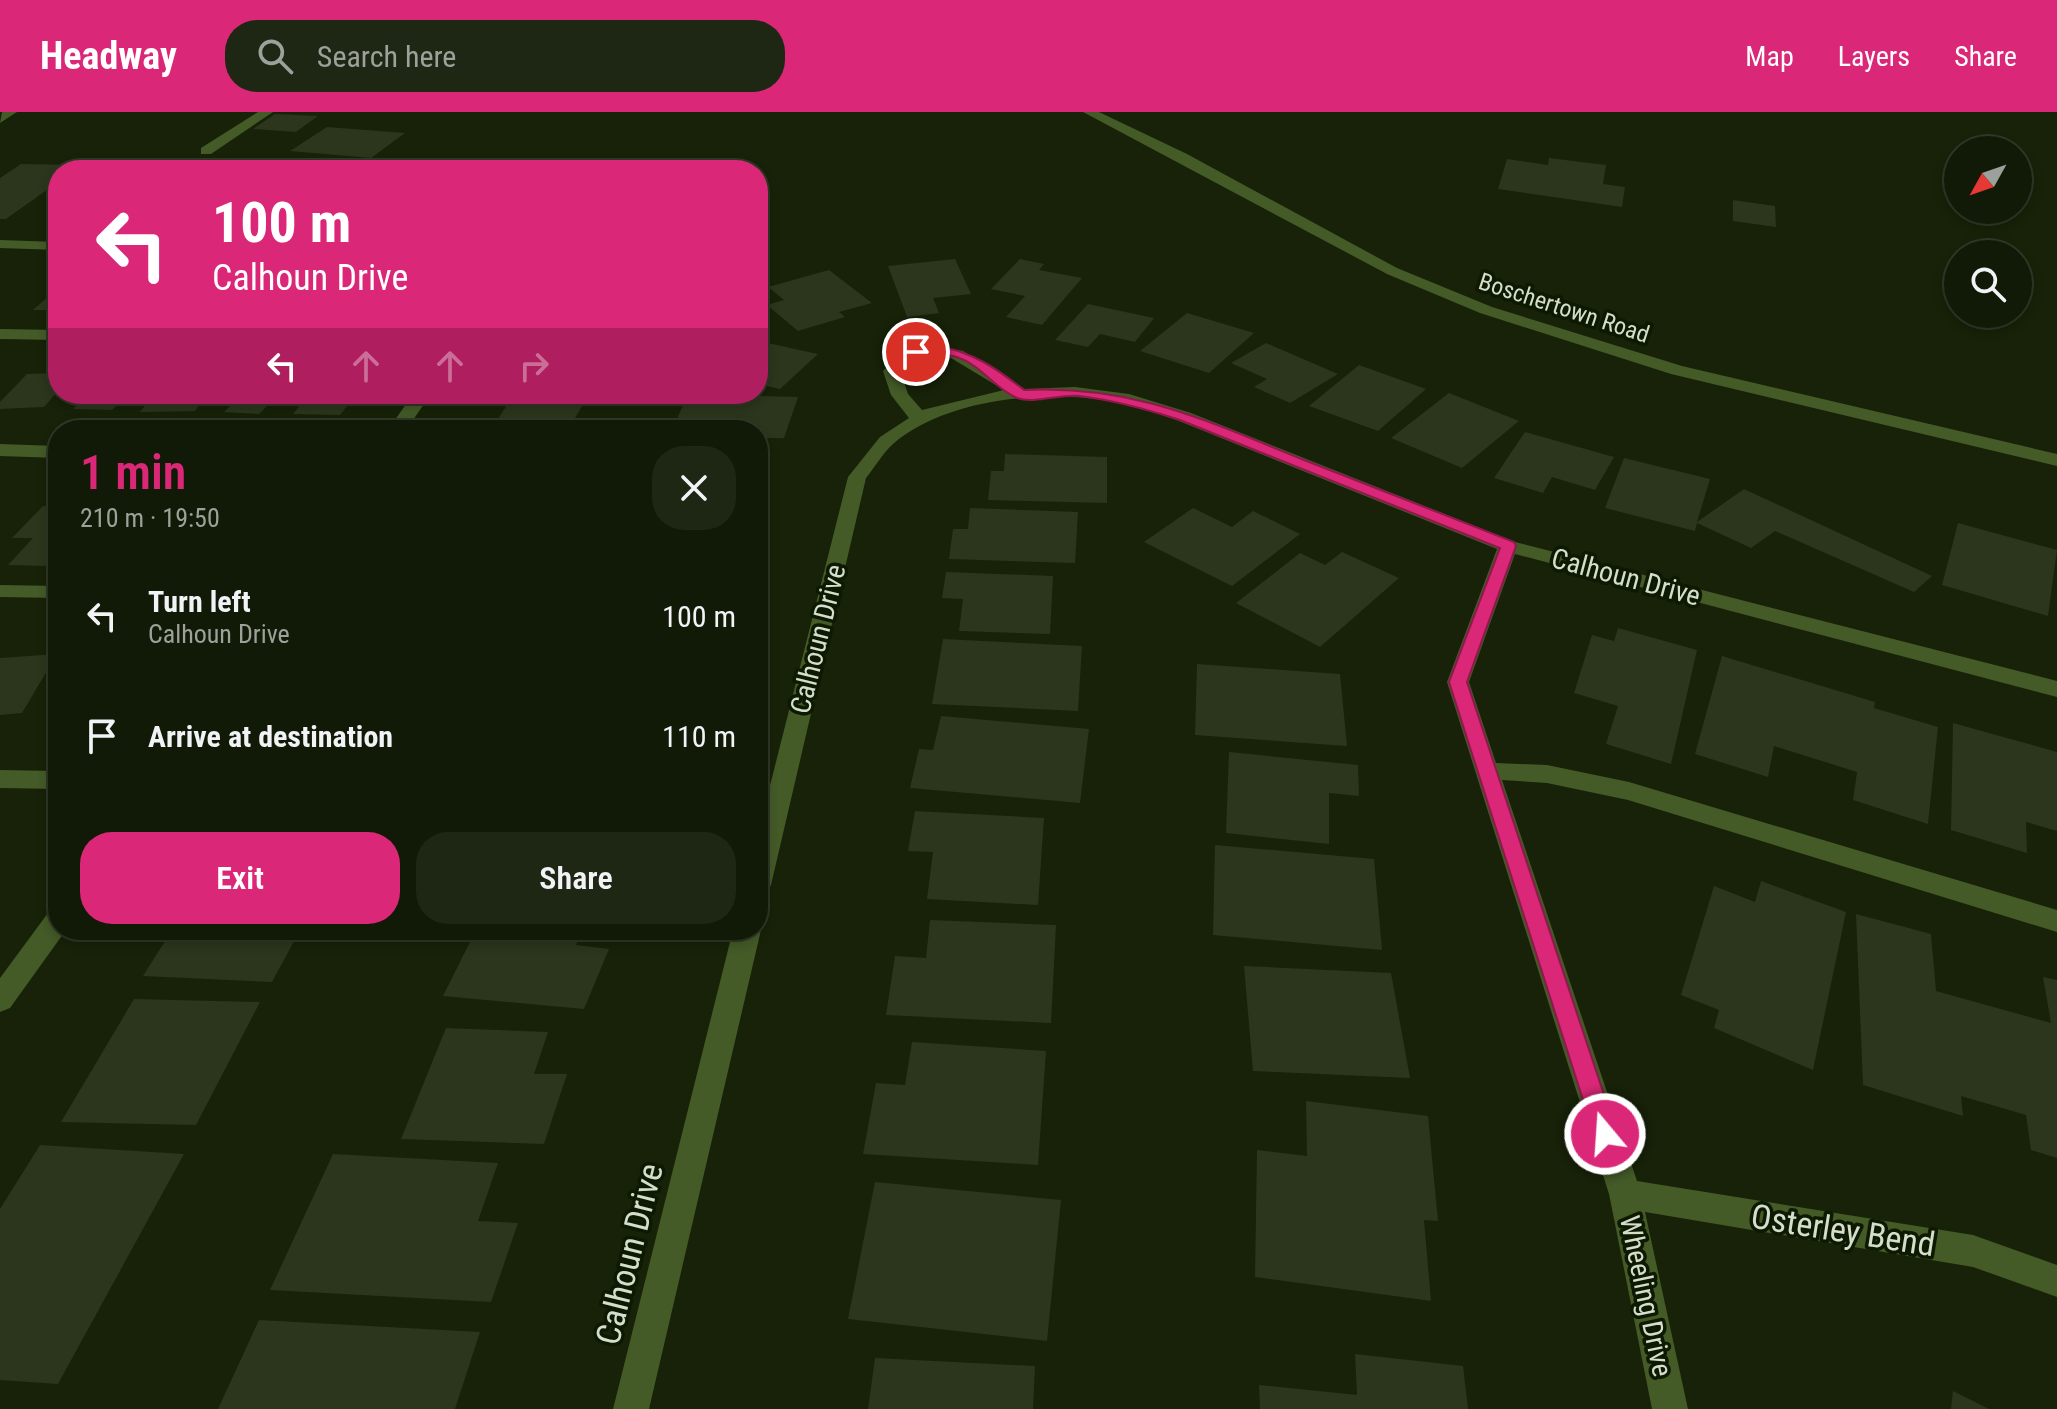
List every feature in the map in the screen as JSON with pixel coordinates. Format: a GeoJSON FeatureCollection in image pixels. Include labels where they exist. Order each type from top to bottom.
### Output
{"type":"FeatureCollection","features":[{"type":"Feature","properties":{"kind":"street"},"geometry":{"type":"LineString","coordinates":[[0,119],[11,112]]}},
{"type":"Feature","properties":{"kind":"street"},"geometry":{"type":"LineString","coordinates":[[206,151],[267,112]]}},
{"type":"Feature","properties":{"kind":"street","name":"Boschertown Road"},"geometry":{"type":"LineString","coordinates":[[1089,112],[1182,157],[1392,271],[1486,310],[1677,370],[2057,460]]}},
{"type":"Feature","properties":{"kind":"street"},"geometry":{"type":"LineString","coordinates":[[0,244],[48,246]]}},
{"type":"Feature","properties":{"kind":"street"},"geometry":{"type":"LineString","coordinates":[[0,334],[48,335]]}},
{"type":"Feature","properties":{"kind":"street"},"geometry":{"type":"LineString","coordinates":[[920,419],[900,395],[892,371],[898,361],[916,352],[937,349],[960,354],[982,364],[1021,395]]}},
{"type":"Feature","properties":{"kind":"street","name":"Calhoun Drive"},"geometry":{"type":"LineString","coordinates":[[768,844],[857,477],[886,441],[930,412],[995,396],[1075,392],[1129,399],[1185,417],[1508,546],[2057,689]]}},
{"type":"Feature","properties":{"kind":"street"},"geometry":{"type":"LineString","coordinates":[[0,450],[48,452]]}},
{"type":"Feature","properties":{"kind":"street","name":"Wheeling Drive"},"geometry":{"type":"LineString","coordinates":[[1508,546],[1458,682],[1625,1194],[1670,1409]]}},
{"type":"Feature","properties":{"kind":"street"},"geometry":{"type":"LineString","coordinates":[[0,591],[48,592]]}},
{"type":"Feature","properties":{"kind":"street"},"geometry":{"type":"LineString","coordinates":[[1487,771],[1547,774],[1629,791],[2057,921]]}},
{"type":"Feature","properties":{"kind":"street"},"geometry":{"type":"LineString","coordinates":[[0,779],[48,780]]}},
{"type":"Feature","properties":{"kind":"street"},"geometry":{"type":"LineString","coordinates":[[0,1000],[48,935]]}},
{"type":"Feature","properties":{"kind":"street","name":"Calhoun Drive"},"geometry":{"type":"LineString","coordinates":[[631,1409],[745,940]]}},
{"type":"Feature","properties":{"kind":"street","name":"Osterley Bend"},"geometry":{"type":"LineString","coordinates":[[1625,1194],[1973,1251],[2057,1281]]}},
{"type":"Feature","properties":{"kind":"building"},"geometry":{"type":"Polygon","coordinates":[[[275,114],[318,116],[296,132],[253,129],[275,114]]]}},
{"type":"Feature","properties":{"kind":"building"},"geometry":{"type":"Polygon","coordinates":[[[327,127],[405,133],[371,158],[290,151],[327,127]]]}},
{"type":"Feature","properties":{"kind":"building"},"geometry":{"type":"Polygon","coordinates":[[[1549,158],[1606,165],[1603,184],[1625,187],[1622,207],[1498,189],[1507,159],[1548,165],[1549,158]]]}},
{"type":"Feature","properties":{"kind":"building"},"geometry":{"type":"Polygon","coordinates":[[[21,164],[48,164],[48,189],[6,219],[0,219],[0,178],[21,164]]]}},
{"type":"Feature","properties":{"kind":"building"},"geometry":{"type":"Polygon","coordinates":[[[1733,200],[1775,206],[1776,227],[1733,221],[1733,200]]]}},
{"type":"Feature","properties":{"kind":"building"},"geometry":{"type":"Polygon","coordinates":[[[955,259],[971,294],[933,298],[939,313],[907,317],[888,266],[955,259]]]}},
{"type":"Feature","properties":{"kind":"building"},"geometry":{"type":"Polygon","coordinates":[[[1020,259],[1044,264],[1039,270],[1082,278],[1042,325],[1006,317],[1025,296],[991,289],[1020,259]]]}},
{"type":"Feature","properties":{"kind":"building"},"geometry":{"type":"Polygon","coordinates":[[[829,270],[872,303],[839,312],[845,317],[798,331],[768,306],[784,300],[768,287],[829,270]]]}},
{"type":"Feature","properties":{"kind":"building"},"geometry":{"type":"Polygon","coordinates":[[[48,297],[48,310],[33,310],[48,297]]]}},
{"type":"Feature","properties":{"kind":"building"},"geometry":{"type":"Polygon","coordinates":[[[1088,304],[1154,318],[1135,342],[1100,334],[1088,347],[1055,340],[1088,304]]]}},
{"type":"Feature","properties":{"kind":"building"},"geometry":{"type":"Polygon","coordinates":[[[1187,313],[1254,333],[1209,373],[1140,351],[1187,313]]]}},
{"type":"Feature","properties":{"kind":"building"},"geometry":{"type":"Polygon","coordinates":[[[768,343],[818,354],[780,389],[768,386],[768,343]]]}},
{"type":"Feature","properties":{"kind":"building"},"geometry":{"type":"Polygon","coordinates":[[[1266,343],[1338,374],[1290,403],[1254,387],[1267,379],[1231,363],[1266,343]]]}},
{"type":"Feature","properties":{"kind":"building"},"geometry":{"type":"Polygon","coordinates":[[[1359,365],[1426,389],[1378,431],[1309,406],[1359,365]]]}},
{"type":"Feature","properties":{"kind":"building"},"geometry":{"type":"Polygon","coordinates":[[[48,373],[48,402],[44,407],[0,409],[0,402],[27,374],[48,373]]]}},
{"type":"Feature","properties":{"kind":"building"},"geometry":{"type":"Polygon","coordinates":[[[1449,393],[1519,421],[1462,468],[1391,438],[1449,393]]]}},
{"type":"Feature","properties":{"kind":"building"},"geometry":{"type":"Polygon","coordinates":[[[768,396],[798,397],[784,438],[768,438],[768,420],[676,420],[684,404],[768,404],[768,396]]]}},
{"type":"Feature","properties":{"kind":"building"},"geometry":{"type":"Polygon","coordinates":[[[78,404],[118,404],[112,410],[73,409],[78,404]]]}},
{"type":"Feature","properties":{"kind":"building"},"geometry":{"type":"Polygon","coordinates":[[[146,404],[200,404],[195,411],[140,412],[146,404]]]}},
{"type":"Feature","properties":{"kind":"building"},"geometry":{"type":"Polygon","coordinates":[[[232,404],[269,404],[259,414],[224,412],[232,404]]]}},
{"type":"Feature","properties":{"kind":"building"},"geometry":{"type":"Polygon","coordinates":[[[301,404],[349,404],[340,415],[293,414],[301,404]]]}},
{"type":"Feature","properties":{"kind":"building"},"geometry":{"type":"Polygon","coordinates":[[[508,404],[583,404],[574,420],[497,420],[508,404]]]}},
{"type":"Feature","properties":{"kind":"building"},"geometry":{"type":"Polygon","coordinates":[[[1525,432],[1614,457],[1595,490],[1552,477],[1543,493],[1494,478],[1525,432]]]}},
{"type":"Feature","properties":{"kind":"building"},"geometry":{"type":"Polygon","coordinates":[[[1005,454],[1107,457],[1107,503],[988,500],[991,471],[1004,471],[1005,454]]]}},
{"type":"Feature","properties":{"kind":"building"},"geometry":{"type":"Polygon","coordinates":[[[1624,458],[1710,479],[1697,522],[1744,489],[1932,576],[1914,592],[1775,531],[1751,548],[1697,523],[1695,531],[1605,508],[1624,458]]]}},
{"type":"Feature","properties":{"kind":"building"},"geometry":{"type":"Polygon","coordinates":[[[43,506],[48,506],[46,566],[8,565],[33,538],[12,538],[43,506]]]}},
{"type":"Feature","properties":{"kind":"building"},"geometry":{"type":"Polygon","coordinates":[[[970,508],[1078,512],[1075,563],[949,559],[953,529],[968,529],[970,508]]]}},
{"type":"Feature","properties":{"kind":"building"},"geometry":{"type":"Polygon","coordinates":[[[1193,508],[1232,527],[1253,511],[1300,534],[1232,586],[1144,542],[1193,508]]]}},
{"type":"Feature","properties":{"kind":"building"},"geometry":{"type":"Polygon","coordinates":[[[1958,523],[2057,550],[2048,616],[1942,585],[1958,523]]]}},
{"type":"Feature","properties":{"kind":"building"},"geometry":{"type":"Polygon","coordinates":[[[1342,552],[1399,578],[1320,647],[1236,603],[1300,553],[1325,565],[1342,552]]]}},
{"type":"Feature","properties":{"kind":"building"},"geometry":{"type":"Polygon","coordinates":[[[946,572],[1053,576],[1050,634],[959,631],[963,599],[942,598],[946,572]]]}},
{"type":"Feature","properties":{"kind":"building"},"geometry":{"type":"Polygon","coordinates":[[[1618,628],[1697,650],[1671,764],[1606,744],[1618,706],[1574,693],[1592,635],[1614,641],[1618,628]]]}},
{"type":"Feature","properties":{"kind":"building"},"geometry":{"type":"Polygon","coordinates":[[[943,639],[1082,646],[1078,711],[932,704],[943,639]]]}},
{"type":"Feature","properties":{"kind":"building"},"geometry":{"type":"Polygon","coordinates":[[[48,655],[48,669],[22,713],[0,715],[0,658],[48,655]]]}},
{"type":"Feature","properties":{"kind":"building"},"geometry":{"type":"Polygon","coordinates":[[[1722,656],[1875,702],[1874,708],[1938,727],[1928,824],[1853,800],[1857,772],[1774,746],[1768,777],[1695,754],[1722,656]]]}},
{"type":"Feature","properties":{"kind":"building"},"geometry":{"type":"Polygon","coordinates":[[[1197,664],[1340,674],[1347,746],[1195,735],[1197,664]]]}},
{"type":"Feature","properties":{"kind":"building"},"geometry":{"type":"Polygon","coordinates":[[[941,716],[1089,729],[1080,803],[910,788],[919,749],[933,750],[941,716]]]}},
{"type":"Feature","properties":{"kind":"building"},"geometry":{"type":"Polygon","coordinates":[[[1953,723],[2057,752],[2057,831],[2026,822],[2027,853],[1951,830],[1953,723]]]}},
{"type":"Feature","properties":{"kind":"building"},"geometry":{"type":"Polygon","coordinates":[[[1229,752],[1358,765],[1359,796],[1329,793],[1329,844],[1226,833],[1229,752]]]}},
{"type":"Feature","properties":{"kind":"building"},"geometry":{"type":"Polygon","coordinates":[[[915,811],[1044,818],[1038,905],[927,899],[933,852],[908,851],[915,811]]]}},
{"type":"Feature","properties":{"kind":"building"},"geometry":{"type":"Polygon","coordinates":[[[1215,845],[1374,859],[1382,950],[1213,935],[1215,845]]]}},
{"type":"Feature","properties":{"kind":"building"},"geometry":{"type":"Polygon","coordinates":[[[1761,881],[1846,912],[1813,1070],[1714,1028],[1719,1010],[1681,995],[1714,886],[1755,902],[1761,881]]]}},
{"type":"Feature","properties":{"kind":"building"},"geometry":{"type":"Polygon","coordinates":[[[1856,914],[1931,934],[1936,991],[2051,1023],[2043,977],[2057,980],[2057,1158],[2031,1150],[2026,1115],[1961,1096],[1963,1116],[1863,1085],[1856,914]]]}},
{"type":"Feature","properties":{"kind":"building"},"geometry":{"type":"Polygon","coordinates":[[[930,920],[1056,925],[1051,1023],[886,1015],[895,956],[926,958],[930,920]]]}},
{"type":"Feature","properties":{"kind":"building"},"geometry":{"type":"Polygon","coordinates":[[[166,940],[295,940],[272,982],[143,976],[166,940]]]}},
{"type":"Feature","properties":{"kind":"building"},"geometry":{"type":"Polygon","coordinates":[[[471,940],[578,940],[576,945],[609,949],[584,1009],[443,996],[471,940]]]}},
{"type":"Feature","properties":{"kind":"building"},"geometry":{"type":"Polygon","coordinates":[[[1244,966],[1391,973],[1410,1078],[1253,1071],[1244,966]]]}},
{"type":"Feature","properties":{"kind":"building"},"geometry":{"type":"Polygon","coordinates":[[[134,999],[260,1002],[196,1125],[61,1122],[134,999]]]}},
{"type":"Feature","properties":{"kind":"building"},"geometry":{"type":"Polygon","coordinates":[[[446,1028],[548,1032],[534,1074],[567,1074],[544,1144],[401,1139],[446,1028]]]}},
{"type":"Feature","properties":{"kind":"building"},"geometry":{"type":"Polygon","coordinates":[[[912,1042],[1046,1051],[1038,1165],[863,1154],[876,1083],[905,1085],[912,1042]]]}},
{"type":"Feature","properties":{"kind":"building"},"geometry":{"type":"Polygon","coordinates":[[[1306,1101],[1428,1116],[1438,1221],[1424,1220],[1431,1301],[1255,1277],[1257,1150],[1307,1156],[1306,1101]]]}},
{"type":"Feature","properties":{"kind":"building"},"geometry":{"type":"Polygon","coordinates":[[[40,1145],[184,1154],[58,1384],[0,1380],[0,1209],[40,1145]]]}},
{"type":"Feature","properties":{"kind":"building"},"geometry":{"type":"Polygon","coordinates":[[[333,1154],[498,1163],[478,1221],[518,1223],[491,1302],[270,1290],[333,1154]]]}},
{"type":"Feature","properties":{"kind":"building"},"geometry":{"type":"Polygon","coordinates":[[[875,1182],[1061,1200],[1047,1341],[848,1319],[875,1182]]]}},
{"type":"Feature","properties":{"kind":"building"},"geometry":{"type":"Polygon","coordinates":[[[259,1320],[480,1332],[455,1409],[218,1409],[259,1320]]]}},
{"type":"Feature","properties":{"kind":"building"},"geometry":{"type":"Polygon","coordinates":[[[1355,1354],[1463,1366],[1468,1409],[1260,1409],[1259,1385],[1357,1395],[1355,1354]]]}},
{"type":"Feature","properties":{"kind":"building"},"geometry":{"type":"Polygon","coordinates":[[[875,1358],[1035,1366],[1033,1409],[868,1409],[875,1358]]]}},
{"type":"Feature","properties":{"kind":"building"},"geometry":{"type":"Polygon","coordinates":[[[1953,1391],[1989,1409],[1951,1409],[1953,1391]]]}},
{"type":"Feature","properties":{"kind":"route"},"geometry":{"type":"LineString","coordinates":[[916,352],[937,349],[960,354],[982,364],[1021,395],[1075,392],[1129,399],[1185,417],[1508,546],[1458,682],[1605,1134]]}}]}
